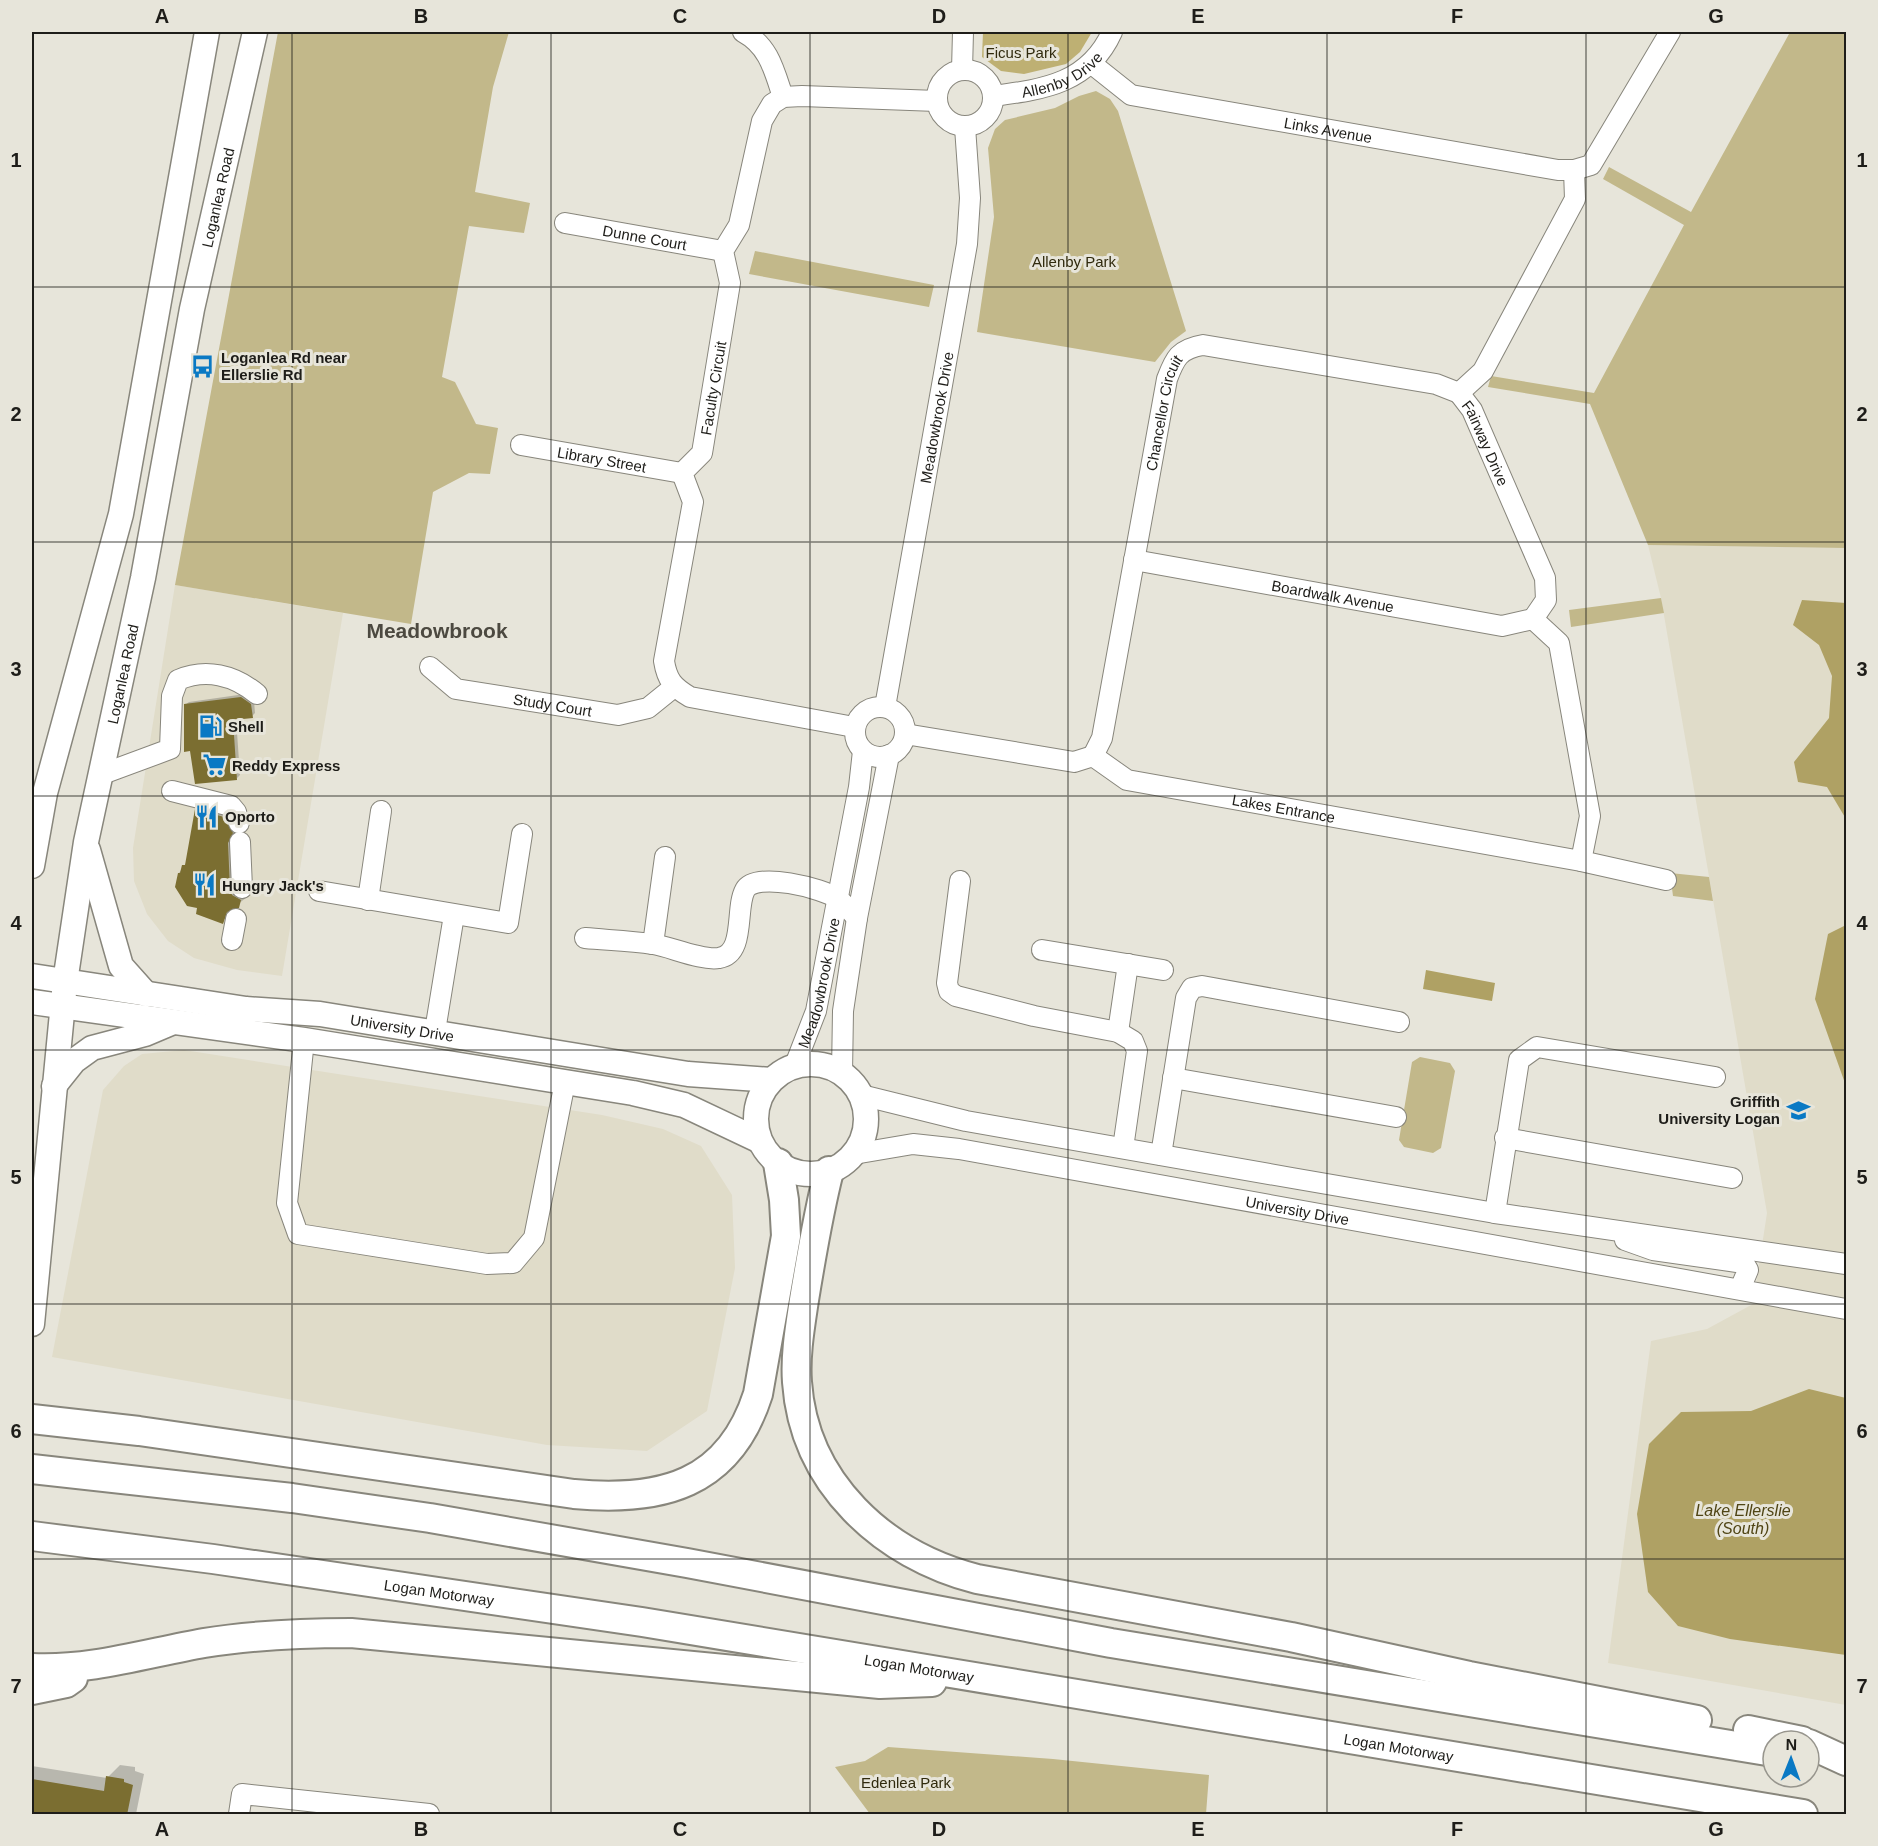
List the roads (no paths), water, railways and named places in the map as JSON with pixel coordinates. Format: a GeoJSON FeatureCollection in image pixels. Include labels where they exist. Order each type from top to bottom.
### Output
{"type":"FeatureCollection","features":[{"type":"Feature","properties":{"kind":"highway"},"geometry":{"type":"LineString","coordinates":[[39,1420],[139,1431],[574,1494],[640,1496],[672,1488],[705,1471],[721,1458],[733,1445],[751,1416],[758,1394],[786,1236],[778,1163]]}},
{"type":"Feature","properties":{"kind":"highway"},"geometry":{"type":"LineString","coordinates":[[829,1171],[799,1334],[797,1382],[802,1413],[820,1461],[841,1495],[859,1516],[906,1552],[957,1574],[1268,1633],[1492,1681],[1761,1733]]}},
{"type":"Feature","properties":{"kind":"highway"},"geometry":{"type":"LineString","coordinates":[[35,1469],[292,1498],[430,1518],[643,1555],[1111,1643],[1761,1750]]}},
{"type":"Feature","properties":{"kind":"highway","name":"Logan Motorway"},"geometry":{"type":"LineString","coordinates":[[32,1536],[501,1600],[1803,1815]]}},
{"type":"Feature","properties":{"kind":"highway"},"geometry":{"type":"LineString","coordinates":[[32,1668],[89,1666],[217,1641],[294,1634],[351,1633],[880,1684],[988,1679]]}},
{"type":"Feature","properties":{"kind":"highway"},"geometry":{"type":"LineString","coordinates":[[32,1690],[66,1683],[89,1666]]}},
{"type":"Feature","properties":{"kind":"highway"},"geometry":{"type":"LineString","coordinates":[[1821,1750],[1846,1763]]}},
{"type":"Feature","properties":{"kind":"highway"},"geometry":{"type":"LineString","coordinates":[[1821,1760],[1846,1763]]}},
{"type":"Feature","properties":{"kind":"main road"},"geometry":{"type":"LineString","coordinates":[[32,866],[48,781],[110,566],[122,514],[207,32]]}},
{"type":"Feature","properties":{"kind":"main road","name":"Loganlea Road"},"geometry":{"type":"LineString","coordinates":[[32,1324],[65,982],[86,842],[143,578],[192,309],[255,32]]}},
{"type":"Feature","properties":{"kind":"main road"},"geometry":{"type":"LineString","coordinates":[[86,842],[121,966],[146,994]]}},
{"type":"Feature","properties":{"kind":"main road","name":"University Drive"},"geometry":{"type":"LineString","coordinates":[[32,976],[246,1009],[320,1014],[435,1031],[687,1074],[771,1080]]}},
{"type":"Feature","properties":{"kind":"main road","name":"University Drive"},"geometry":{"type":"LineString","coordinates":[[32,1002],[304,1040],[565,1082],[684,1105],[760,1142]]}},
{"type":"Feature","properties":{"kind":"main road"},"geometry":{"type":"LineString","coordinates":[[54,1086],[74,1061],[92,1048],[145,1034],[171,1023]]}},
{"type":"Feature","properties":{"kind":"main road"},"geometry":{"type":"LineString","coordinates":[[811,1063],[827,1066],[842,1073],[861,1095],[866,1110],[866,1126],[862,1140],[854,1154],[829,1171],[811,1174],[794,1171],[778,1163],[760,1142],[755,1125],[756,1109],[761,1094],[771,1080],[795,1065],[811,1063]]}},
{"type":"Feature","properties":{"kind":"street"},"geometry":{"type":"LineString","coordinates":[[743,32],[757,39],[771,58],[783,97]]}},
{"type":"Feature","properties":{"kind":"street"},"geometry":{"type":"LineString","coordinates":[[962,69],[963,32]]}},
{"type":"Feature","properties":{"kind":"street","name":"Allenby Drive"},"geometry":{"type":"LineString","coordinates":[[994,96],[1018,93],[1070,79],[1092,64],[1112,32]]}},
{"type":"Feature","properties":{"kind":"street"},"geometry":{"type":"LineString","coordinates":[[1574,170],[1591,165],[1670,32]]}},
{"type":"Feature","properties":{"kind":"street","name":"Links Avenue"},"geometry":{"type":"LineString","coordinates":[[1092,64],[1131,95],[1558,170],[1574,170]]}},
{"type":"Feature","properties":{"kind":"street"},"geometry":{"type":"LineString","coordinates":[[962,69],[980,73],[992,87],[994,96],[993,106],[982,121],[965,127],[949,122],[943,116],[937,101],[940,84],[953,72],[962,69]]}},
{"type":"Feature","properties":{"kind":"street"},"geometry":{"type":"LineString","coordinates":[[723,251],[740,225],[762,120],[772,104],[783,97],[937,101]]}},
{"type":"Feature","properties":{"kind":"street","name":"Meadowbrook Drive"},"geometry":{"type":"LineString","coordinates":[[885,707],[967,244],[970,198],[965,127]]}},
{"type":"Feature","properties":{"kind":"street","name":"Fairway Drive"},"geometry":{"type":"LineString","coordinates":[[1533,619],[1546,600],[1545,578],[1472,410],[1459,393],[1483,371],[1575,199],[1574,170]]}},
{"type":"Feature","properties":{"kind":"street","name":"Dunne Court"},"geometry":{"type":"LineString","coordinates":[[565,223],[723,251]]}},
{"type":"Feature","properties":{"kind":"street","name":"Faculty Circuit"},"geometry":{"type":"LineString","coordinates":[[682,472],[702,453],[730,283],[723,251]]}},
{"type":"Feature","properties":{"kind":"street","name":"Chancellor Circuit"},"geometry":{"type":"LineString","coordinates":[[1093,756],[1102,738],[1167,379],[1175,360],[1187,347],[1203,345],[1436,384],[1459,393]]}},
{"type":"Feature","properties":{"kind":"street","name":"Library Street"},"geometry":{"type":"LineString","coordinates":[[521,446],[682,472]]}},
{"type":"Feature","properties":{"kind":"street"},"geometry":{"type":"LineString","coordinates":[[682,472],[693,502],[664,661],[667,678],[674,687],[690,698],[854,727],[862,713],[876,706],[885,707],[902,719],[905,734],[1074,762],[1093,756]]}},
{"type":"Feature","properties":{"kind":"street","name":"Boardwalk Avenue"},"geometry":{"type":"LineString","coordinates":[[1134,560],[1502,626],[1533,619]]}},
{"type":"Feature","properties":{"kind":"street"},"geometry":{"type":"LineString","coordinates":[[1533,619],[1559,643],[1590,816],[1581,861]]}},
{"type":"Feature","properties":{"kind":"street","name":"Study Court"},"geometry":{"type":"LineString","coordinates":[[430,667],[456,689],[618,715],[648,708],[674,687]]}},
{"type":"Feature","properties":{"kind":"street"},"geometry":{"type":"LineString","coordinates":[[100,775],[170,749],[172,696],[178,680],[193,674],[208,673],[242,681],[257,694]]}},
{"type":"Feature","properties":{"kind":"street","name":"Meadowbrook Drive"},"geometry":{"type":"LineString","coordinates":[[795,1065],[816,1011],[859,787],[863,751],[854,736],[854,727]]}},
{"type":"Feature","properties":{"kind":"street","name":"Meadowbrook Drive"},"geometry":{"type":"LineString","coordinates":[[842,1073],[843,1011],[857,918],[889,755],[898,749],[905,734]]}},
{"type":"Feature","properties":{"kind":"street"},"geometry":{"type":"LineString","coordinates":[[863,751],[872,756],[889,755]]}},
{"type":"Feature","properties":{"kind":"street","name":"Lakes Entrance"},"geometry":{"type":"LineString","coordinates":[[1093,756],[1127,780],[1581,861],[1666,880]]}},
{"type":"Feature","properties":{"kind":"street"},"geometry":{"type":"LineString","coordinates":[[172,790],[231,806],[236,812],[239,833],[239,903],[232,940]]}},
{"type":"Feature","properties":{"kind":"street"},"geometry":{"type":"LineString","coordinates":[[368,900],[381,811]]}},
{"type":"Feature","properties":{"kind":"street"},"geometry":{"type":"LineString","coordinates":[[319,891],[508,923],[522,834]]}},
{"type":"Feature","properties":{"kind":"street"},"geometry":{"type":"LineString","coordinates":[[653,944],[665,857]]}},
{"type":"Feature","properties":{"kind":"street"},"geometry":{"type":"LineString","coordinates":[[585,939],[653,944],[718,959],[729,955],[735,945],[741,900],[745,889],[753,881],[764,880],[814,889],[837,898]]}},
{"type":"Feature","properties":{"kind":"street"},"geometry":{"type":"LineString","coordinates":[[960,881],[947,983],[949,991],[956,996],[1035,1016],[1118,1032],[1133,1041],[1137,1052],[1123,1148]]}},
{"type":"Feature","properties":{"kind":"street","name":"Meadowbrook Drive"},"geometry":{"type":"LineString","coordinates":[[837,898],[857,918]]}},
{"type":"Feature","properties":{"kind":"street"},"geometry":{"type":"LineString","coordinates":[[435,1031],[454,915]]}},
{"type":"Feature","properties":{"kind":"street"},"geometry":{"type":"LineString","coordinates":[[1042,950],[1163,970]]}},
{"type":"Feature","properties":{"kind":"street"},"geometry":{"type":"LineString","coordinates":[[1118,1032],[1128,964]]}},
{"type":"Feature","properties":{"kind":"street"},"geometry":{"type":"LineString","coordinates":[[1161,1155],[1186,998],[1192,988],[1202,986],[1399,1022]]}},
{"type":"Feature","properties":{"kind":"street"},"geometry":{"type":"LineString","coordinates":[[304,1040],[287,1203],[298,1234],[334,1240],[487,1264],[513,1263],[534,1238],[565,1082]]}},
{"type":"Feature","properties":{"kind":"street"},"geometry":{"type":"LineString","coordinates":[[1495,1213],[1519,1060],[1537,1047],[1715,1077]]}},
{"type":"Feature","properties":{"kind":"street"},"geometry":{"type":"LineString","coordinates":[[1173,1078],[1396,1117]]}},
{"type":"Feature","properties":{"kind":"street","name":"University Drive"},"geometry":{"type":"LineString","coordinates":[[861,1095],[966,1121],[1495,1213],[1846,1264]]}},
{"type":"Feature","properties":{"kind":"street"},"geometry":{"type":"LineString","coordinates":[[1505,1138],[1732,1178]]}},
{"type":"Feature","properties":{"kind":"street","name":"University Drive"},"geometry":{"type":"LineString","coordinates":[[854,1154],[913,1144],[959,1149],[1846,1309]]}},
{"type":"Feature","properties":{"kind":"street","name":"University Drive"},"geometry":{"type":"LineString","coordinates":[[1595,1227],[1653,1250],[1744,1263],[1748,1270],[1740,1289]]}},
{"type":"Feature","properties":{"kind":"street"},"geometry":{"type":"LineString","coordinates":[[239,1815],[242,1794],[429,1815]]}},
{"type":"Feature","properties":{"kind":"water"},"geometry":{"type":"Polygon","coordinates":[[[1802,600],[1846,603],[1846,819],[1827,787],[1798,782],[1794,762],[1829,718],[1832,676],[1819,645],[1793,625],[1802,600]]]}},
{"type":"Feature","properties":{"kind":"water"},"geometry":{"type":"Polygon","coordinates":[[[1846,925],[1846,1086],[1815,999],[1828,934],[1846,925]]]}},
{"type":"Feature","properties":{"kind":"water"},"geometry":{"type":"Polygon","coordinates":[[[1426,970],[1495,983],[1492,1001],[1423,989],[1426,970]]]}},
{"type":"Feature","properties":{"kind":"water","name":"Lake Ellerslie (South)"},"geometry":{"type":"Polygon","coordinates":[[[1809,1389],[1846,1398],[1846,1655],[1730,1639],[1678,1626],[1648,1592],[1637,1514],[1649,1444],[1681,1412],[1751,1411],[1809,1389]]]}},
{"type":"Feature","properties":{"kind":"place","name":"Loganlea Rd near Ellerslie Rd"},"geometry":{"type":"Point","coordinates":[203,366]}},
{"type":"Feature","properties":{"kind":"place","name":"Shell"},"geometry":{"type":"Point","coordinates":[210,726]}},
{"type":"Feature","properties":{"kind":"place","name":"Reddy Express"},"geometry":{"type":"Point","coordinates":[214,765]}},
{"type":"Feature","properties":{"kind":"place","name":"Oporto"},"geometry":{"type":"Point","coordinates":[207,816]}},
{"type":"Feature","properties":{"kind":"place","name":"Hungry Jack's"},"geometry":{"type":"Point","coordinates":[204,885]}},
{"type":"Feature","properties":{"kind":"place","name":"Griffith University Logan"},"geometry":{"type":"Point","coordinates":[1798,1110]}},
{"type":"Feature","properties":{"kind":"district","name":"Meadowbrook"},"geometry":{"type":"Point","coordinates":[437,630]}},
{"type":"Feature","properties":{"kind":"park label","name":"Ficus Park"},"geometry":{"type":"Point","coordinates":[1021,52]}},
{"type":"Feature","properties":{"kind":"park label","name":"Allenby Park"},"geometry":{"type":"Point","coordinates":[1074,261]}},
{"type":"Feature","properties":{"kind":"park label","name":"Edenlea Park"},"geometry":{"type":"Point","coordinates":[906,1782]}}]}
